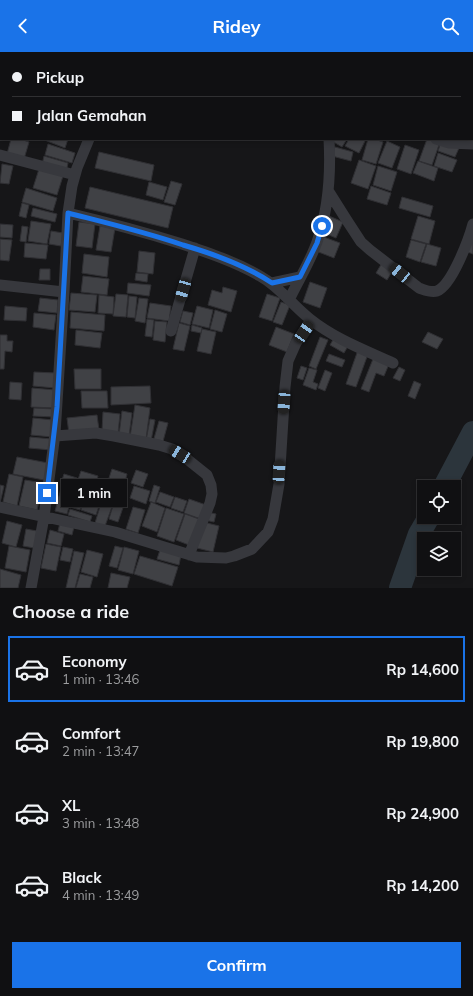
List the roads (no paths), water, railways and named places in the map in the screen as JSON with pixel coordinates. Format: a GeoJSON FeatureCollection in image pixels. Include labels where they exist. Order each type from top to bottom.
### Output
{"type":"FeatureCollection","features":[{"type":"Feature","properties":{"kind":"street"},"geometry":{"type":"LineString","coordinates":[[31,588],[44,517],[55,436],[68,213],[72,186],[89,140]]}},
{"type":"Feature","properties":{"kind":"street"},"geometry":{"type":"LineString","coordinates":[[288,300],[317,243],[327,207],[330,171],[329,140]]}},
{"type":"Feature","properties":{"kind":"street"},"geometry":{"type":"LineString","coordinates":[[439,140],[449,143],[473,144]]}},
{"type":"Feature","properties":{"kind":"street"},"geometry":{"type":"LineString","coordinates":[[0,155],[75,176]]}},
{"type":"Feature","properties":{"kind":"street"},"geometry":{"type":"LineString","coordinates":[[329,192],[361,242],[419,288],[429,291],[439,290],[447,281],[466,247],[473,224]]}},
{"type":"Feature","properties":{"kind":"street"},"geometry":{"type":"LineString","coordinates":[[68,213],[134,229],[195,248],[242,266],[272,283],[288,300],[311,320],[342,340],[393,363]]}},
{"type":"Feature","properties":{"kind":"street"},"geometry":{"type":"LineString","coordinates":[[171,331],[195,248]]}},
{"type":"Feature","properties":{"kind":"street"},"geometry":{"type":"LineString","coordinates":[[272,283],[300,277]]}},
{"type":"Feature","properties":{"kind":"street"},"geometry":{"type":"LineString","coordinates":[[0,285],[64,292]]}},
{"type":"Feature","properties":{"kind":"street"},"geometry":{"type":"LineString","coordinates":[[0,507],[115,532],[189,555],[211,558],[234,556],[252,549],[268,532],[273,519],[277,500],[288,361],[296,343],[311,320]]}},
{"type":"Feature","properties":{"kind":"street"},"geometry":{"type":"LineString","coordinates":[[55,436],[96,433],[159,445],[172,449],[204,472],[211,485],[212,494],[210,503],[189,555]]}},
{"type":"Feature","properties":{"kind":"waterway"},"geometry":{"type":"LineString","coordinates":[[448,480],[473,432]]}},
{"type":"Feature","properties":{"kind":"waterway"},"geometry":{"type":"LineString","coordinates":[[400,588],[419,534],[425,524]]}}]}
